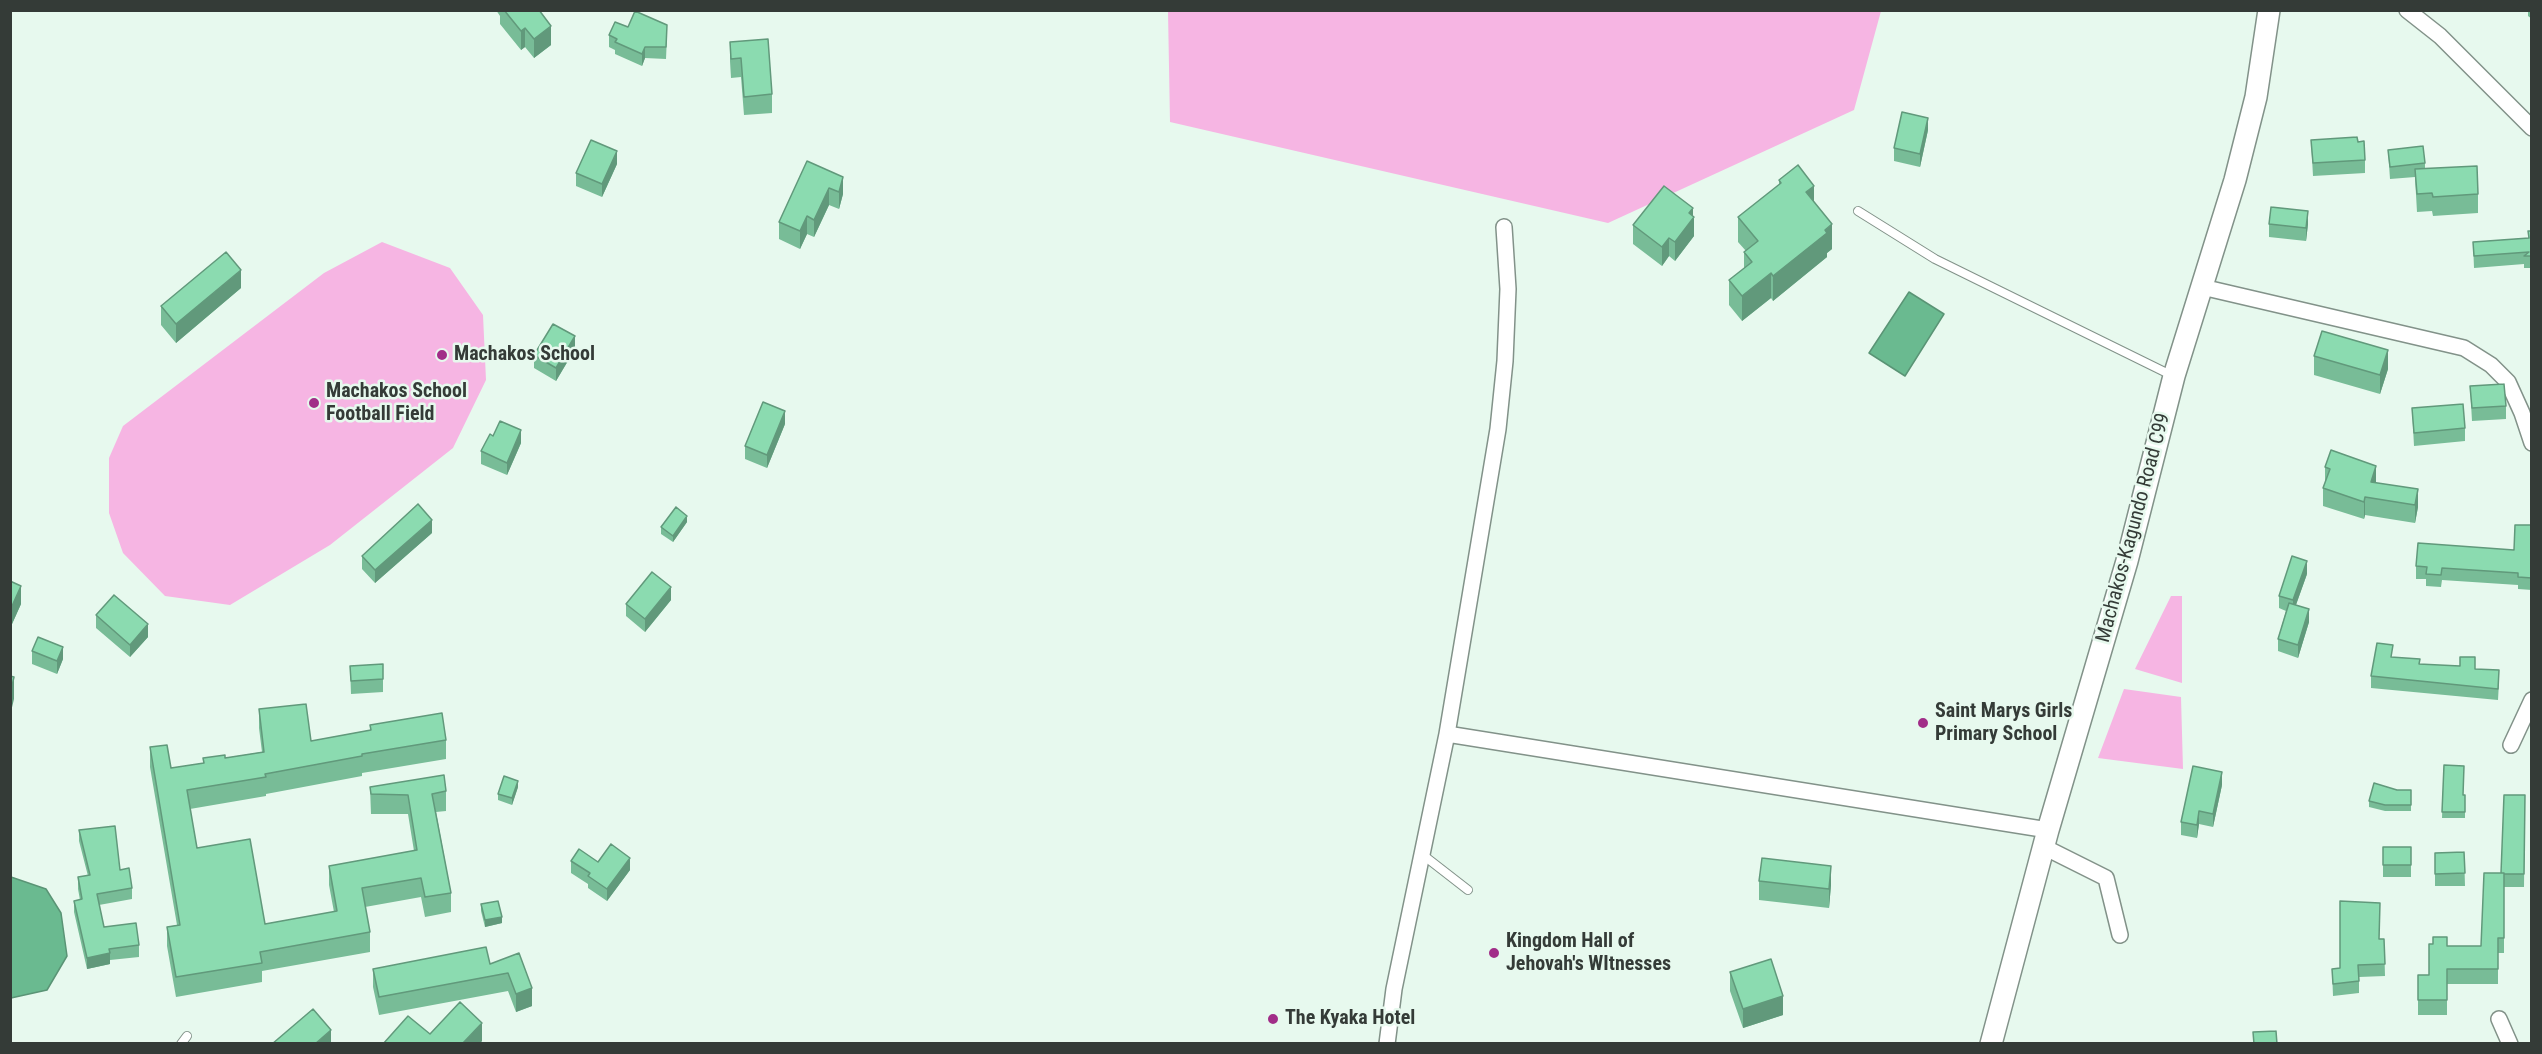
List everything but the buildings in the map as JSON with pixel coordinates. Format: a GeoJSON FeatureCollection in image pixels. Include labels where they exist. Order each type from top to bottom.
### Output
{"type":"FeatureCollection","features":[{"type":"Feature","properties":{"kind":"main road","name":"Machakos-Kagundo Road C99"},"geometry":{"type":"LineString","coordinates":[[1991,1044],[2046,838],[2124,572],[2174,376],[2235,180],[2256,98],[2269,10]]}},
{"type":"Feature","properties":{"kind":"street"},"geometry":{"type":"LineString","coordinates":[[2407,10],[2440,36],[2532,128]]}},
{"type":"Feature","properties":{"kind":"street"},"geometry":{"type":"LineString","coordinates":[[1387,1044],[1394,989],[1447,734],[1498,429],[1505,361],[1508,289],[1504,227]]}},
{"type":"Feature","properties":{"kind":"street"},"geometry":{"type":"LineString","coordinates":[[2202,286],[2464,348],[2491,365],[2508,382],[2532,443]]}},
{"type":"Feature","properties":{"kind":"street"},"geometry":{"type":"LineString","coordinates":[[2511,746],[2532,700]]}},
{"type":"Feature","properties":{"kind":"street"},"geometry":{"type":"LineString","coordinates":[[1447,734],[2046,838],[2106,878],[2120,935]]}},
{"type":"Feature","properties":{"kind":"street"},"geometry":{"type":"LineString","coordinates":[[2499,1019],[2510,1044]]}},
{"type":"Feature","properties":{"kind":"lane"},"geometry":{"type":"LineString","coordinates":[[1858,212],[1935,259],[2174,376]]}},
{"type":"Feature","properties":{"kind":"lane"},"geometry":{"type":"LineString","coordinates":[[1423,855],[1468,890]]}},
{"type":"Feature","properties":{"kind":"lane"},"geometry":{"type":"LineString","coordinates":[[181,1044],[187,1036]]}},
{"type":"Feature","properties":{"kind":"shaded area"},"geometry":{"type":"Polygon","coordinates":[[[1168,11],[1881,11],[1854,110],[1608,223],[1170,122],[1168,11]]]}},
{"type":"Feature","properties":{"kind":"shaded area","name":"Machakos School Football Field"},"geometry":{"type":"Polygon","coordinates":[[[382,242],[450,268],[483,315],[486,380],[453,448],[330,545],[230,605],[165,596],[123,553],[109,513],[109,458],[123,426],[324,273],[382,242]]]}},
{"type":"Feature","properties":{"kind":"shaded area"},"geometry":{"type":"Polygon","coordinates":[[[1909,292],[1944,314],[1905,376],[1869,353],[1909,292]]]}},
{"type":"Feature","properties":{"kind":"shaded area"},"geometry":{"type":"Polygon","coordinates":[[[2171,596],[2182,596],[2182,683],[2135,669],[2171,596]]]}},
{"type":"Feature","properties":{"kind":"shaded area"},"geometry":{"type":"Polygon","coordinates":[[[2124,689],[2181,697],[2183,769],[2098,758],[2124,689]]]}},
{"type":"Feature","properties":{"kind":"shaded area"},"geometry":{"type":"Polygon","coordinates":[[[11,877],[46,889],[61,913],[67,956],[47,990],[11,998],[11,877]]]}},
{"type":"Feature","properties":{"kind":"place","name":"Machakos School"},"geometry":{"type":"Point","coordinates":[442,355]}},
{"type":"Feature","properties":{"kind":"place","name":"Machakos School Football Field"},"geometry":{"type":"Point","coordinates":[314,403]}},
{"type":"Feature","properties":{"kind":"place","name":"Saint Marys Girls Primary School"},"geometry":{"type":"Point","coordinates":[1923,723]}},
{"type":"Feature","properties":{"kind":"place","name":"Kingdom Hall of Jehovah's WItnesses"},"geometry":{"type":"Point","coordinates":[1494,953]}},
{"type":"Feature","properties":{"kind":"place","name":"The Kyaka Hotel"},"geometry":{"type":"Point","coordinates":[1273,1019]}}]}
